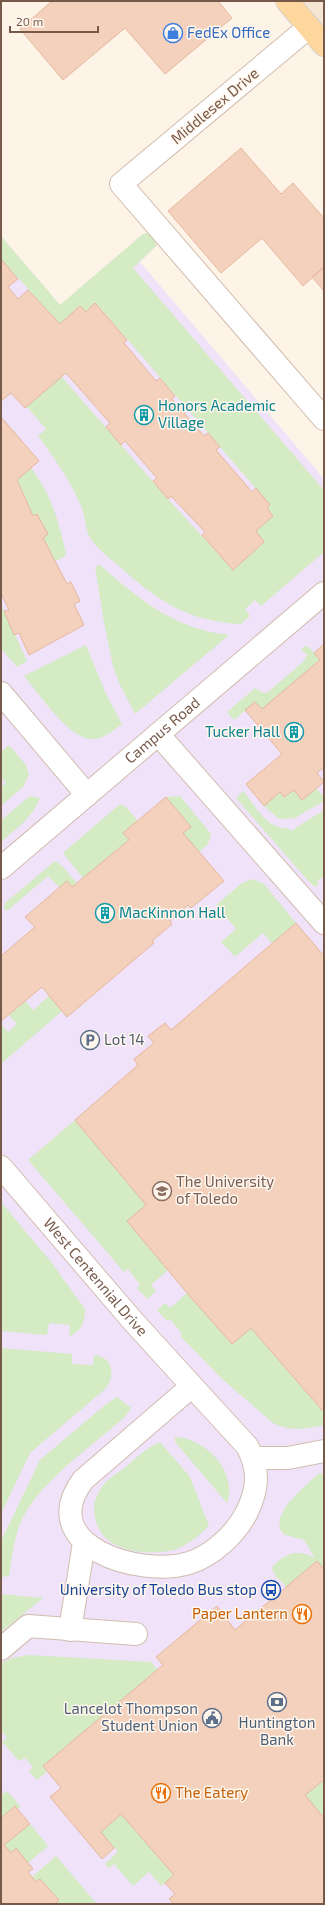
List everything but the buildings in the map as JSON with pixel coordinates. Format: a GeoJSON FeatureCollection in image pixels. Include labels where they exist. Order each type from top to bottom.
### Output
{"type":"FeatureCollection","features":[{"type":"Feature","properties":{"kind":"main road"},"geometry":{"type":"LineString","coordinates":[[287,1],[324,44]]}},
{"type":"Feature","properties":{"kind":"street","name":"Middlesex Drive"},"geometry":{"type":"LineString","coordinates":[[309,27],[121,184],[324,419]]}},
{"type":"Feature","properties":{"kind":"street","name":"Campus Road"},"geometry":{"type":"LineString","coordinates":[[1,868],[324,593]]}},
{"type":"Feature","properties":{"kind":"street"},"geometry":{"type":"LineString","coordinates":[[1,693],[87,795]]}},
{"type":"Feature","properties":{"kind":"street"},"geometry":{"type":"LineString","coordinates":[[158,734],[324,923]]}},
{"type":"Feature","properties":{"kind":"street","name":"West Centennial Drive"},"geometry":{"type":"LineString","coordinates":[[1,1167],[132,1320],[248,1446],[254,1458],[257,1472],[257,1485],[253,1500],[245,1515],[223,1542],[199,1559],[177,1566],[150,1566],[111,1558],[90,1548],[79,1536],[72,1522],[72,1502],[75,1491],[84,1480],[192,1386]]}},
{"type":"Feature","properties":{"kind":"street"},"geometry":{"type":"LineString","coordinates":[[254,1458],[288,1458],[324,1452]]}},
{"type":"Feature","properties":{"kind":"street"},"geometry":{"type":"LineString","coordinates":[[70,1630],[84,1542]]}},
{"type":"Feature","properties":{"kind":"street"},"geometry":{"type":"LineString","coordinates":[[1,1649],[28,1626],[136,1634]]}},
{"type":"Feature","properties":{"kind":"shaded area"},"geometry":{"type":"Polygon","coordinates":[[[281,1],[324,1],[324,54],[281,1]]]}},
{"type":"Feature","properties":{"kind":"shaded area","name":"The University of Toledo"},"geometry":{"type":"Polygon","coordinates":[[[147,233],[157,245],[140,262],[324,479],[324,1904],[1,1904],[1,236],[60,305],[143,234],[147,233]]]}},
{"type":"Feature","properties":{"kind":"green space"},"geometry":{"type":"Polygon","coordinates":[[[147,233],[154,239],[157,245],[133,268],[324,490],[324,552],[261,606],[255,600],[245,609],[250,616],[241,624],[205,619],[174,607],[146,589],[98,548],[90,538],[77,496],[56,461],[38,436],[46,429],[26,406],[61,376],[168,499],[233,570],[264,542],[256,531],[273,516],[267,508],[270,505],[96,303],[86,312],[80,306],[60,324],[1,259],[1,236],[60,305],[143,234],[147,233]]]}},
{"type":"Feature","properties":{"kind":"green space"},"geometry":{"type":"Polygon","coordinates":[[[31,468],[44,487],[61,531],[66,554],[64,557],[55,561],[43,538],[48,534],[37,514],[33,516],[17,480],[31,468]]]}},
{"type":"Feature","properties":{"kind":"green space"},"geometry":{"type":"Polygon","coordinates":[[[100,565],[129,590],[159,611],[192,626],[210,632],[229,635],[135,714],[120,685],[113,666],[95,567],[100,565]]]}},
{"type":"Feature","properties":{"kind":"green space"},"geometry":{"type":"Polygon","coordinates":[[[1,604],[27,661],[17,667],[1,649],[1,604]]]}},
{"type":"Feature","properties":{"kind":"green space"},"geometry":{"type":"Polygon","coordinates":[[[86,645],[106,694],[122,724],[106,735],[95,739],[86,738],[76,733],[66,725],[24,676],[86,645]]]}},
{"type":"Feature","properties":{"kind":"green space"},"geometry":{"type":"Polygon","coordinates":[[[305,646],[309,647],[320,660],[262,709],[255,702],[234,720],[227,712],[255,688],[263,693],[268,692],[303,662],[307,655],[301,649],[305,646]]]}},
{"type":"Feature","properties":{"kind":"green space"},"geometry":{"type":"Polygon","coordinates":[[[9,745],[26,765],[29,775],[23,787],[1,806],[1,787],[6,783],[1,777],[1,752],[9,745]]]}},
{"type":"Feature","properties":{"kind":"green space"},"geometry":{"type":"Polygon","coordinates":[[[316,788],[324,797],[324,801],[295,818],[279,819],[264,806],[280,792],[284,797],[294,790],[302,800],[316,788]]]}},
{"type":"Feature","properties":{"kind":"green space"},"geometry":{"type":"Polygon","coordinates":[[[243,791],[262,816],[268,821],[274,825],[288,828],[291,831],[324,810],[324,877],[318,880],[318,885],[315,887],[310,883],[236,798],[243,791]]]}},
{"type":"Feature","properties":{"kind":"green space"},"geometry":{"type":"Polygon","coordinates":[[[30,796],[40,798],[37,805],[29,817],[1,842],[1,820],[30,796]]]}},
{"type":"Feature","properties":{"kind":"green space"},"geometry":{"type":"Polygon","coordinates":[[[180,796],[211,834],[208,844],[199,852],[183,833],[191,827],[166,797],[180,796]]]}},
{"type":"Feature","properties":{"kind":"green space"},"geometry":{"type":"Polygon","coordinates":[[[120,804],[126,807],[138,821],[123,832],[129,840],[83,878],[63,853],[120,804]]]}},
{"type":"Feature","properties":{"kind":"green space"},"geometry":{"type":"Polygon","coordinates":[[[55,861],[63,867],[77,883],[72,887],[60,888],[48,876],[7,911],[4,909],[5,903],[55,861]]]}},
{"type":"Feature","properties":{"kind":"green space"},"geometry":{"type":"Polygon","coordinates":[[[253,879],[264,884],[296,923],[272,943],[263,933],[235,957],[221,942],[236,929],[216,905],[242,883],[253,879]]]}},
{"type":"Feature","properties":{"kind":"green space"},"geometry":{"type":"Polygon","coordinates":[[[49,996],[62,1011],[1,1064],[1,1024],[8,1032],[17,1024],[9,1015],[25,1001],[33,1010],[49,996]]]}},
{"type":"Feature","properties":{"kind":"green space"},"geometry":{"type":"Polygon","coordinates":[[[75,1120],[146,1205],[127,1221],[168,1270],[151,1285],[156,1291],[147,1299],[137,1288],[140,1285],[128,1269],[124,1272],[28,1160],[75,1120]]]}},
{"type":"Feature","properties":{"kind":"green space"},"geometry":{"type":"Polygon","coordinates":[[[1,1202],[51,1262],[85,1309],[82,1326],[77,1332],[69,1336],[70,1325],[49,1323],[47,1335],[1,1331],[1,1202]]]}},
{"type":"Feature","properties":{"kind":"green space"},"geometry":{"type":"Polygon","coordinates":[[[187,1293],[232,1344],[251,1328],[317,1405],[322,1410],[324,1408],[324,1425],[298,1429],[279,1426],[273,1423],[221,1378],[180,1336],[182,1334],[170,1319],[167,1321],[157,1310],[165,1303],[170,1308],[187,1293]]]}},
{"type":"Feature","properties":{"kind":"green space"},"geometry":{"type":"Polygon","coordinates":[[[1,1348],[72,1354],[72,1364],[93,1365],[94,1355],[106,1359],[111,1368],[111,1374],[108,1385],[104,1390],[30,1453],[1,1514],[1,1348]]]}},
{"type":"Feature","properties":{"kind":"green space"},"geometry":{"type":"Polygon","coordinates":[[[117,1397],[131,1408],[125,1417],[58,1474],[35,1499],[22,1519],[19,1527],[14,1543],[9,1576],[1,1577],[1,1541],[40,1460],[105,1405],[117,1397]]]}},
{"type":"Feature","properties":{"kind":"green space"},"geometry":{"type":"Polygon","coordinates":[[[175,1437],[197,1443],[208,1450],[216,1458],[228,1479],[229,1491],[227,1503],[175,1442],[175,1437]]]}},
{"type":"Feature","properties":{"kind":"green space"},"geometry":{"type":"Polygon","coordinates":[[[160,1442],[190,1477],[209,1526],[188,1543],[174,1550],[163,1552],[140,1552],[117,1545],[107,1539],[100,1531],[96,1521],[94,1508],[97,1496],[107,1481],[146,1450],[160,1442]]]}},
{"type":"Feature","properties":{"kind":"green space"},"geometry":{"type":"Polygon","coordinates":[[[324,1473],[324,1569],[317,1561],[287,1587],[276,1577],[272,1569],[273,1566],[284,1557],[297,1553],[306,1554],[315,1558],[304,1540],[285,1535],[281,1531],[281,1515],[299,1492],[318,1474],[324,1473]]]}},
{"type":"Feature","properties":{"kind":"green space"},"geometry":{"type":"Polygon","coordinates":[[[1,1594],[43,1598],[1,1632],[1,1594]]]}},
{"type":"Feature","properties":{"kind":"green space"},"geometry":{"type":"Polygon","coordinates":[[[29,1655],[151,1662],[158,1670],[43,1766],[47,1772],[37,1780],[29,1771],[33,1767],[25,1758],[19,1761],[2,1742],[7,1738],[1,1730],[1,1663],[12,1658],[29,1655]]]}},
{"type":"Feature","properties":{"kind":"green space"},"geometry":{"type":"Polygon","coordinates":[[[324,1780],[324,1818],[305,1795],[324,1780]]]}},
{"type":"Feature","properties":{"kind":"green space"},"geometry":{"type":"Polygon","coordinates":[[[7,1791],[21,1807],[17,1809],[15,1806],[1,1818],[1,1795],[7,1791]]]}},
{"type":"Feature","properties":{"kind":"green space"},"geometry":{"type":"Polygon","coordinates":[[[121,1814],[174,1875],[161,1886],[149,1872],[133,1886],[114,1864],[109,1868],[105,1864],[118,1852],[101,1832],[121,1814]]]}},
{"type":"Feature","properties":{"kind":"green space"},"geometry":{"type":"Polygon","coordinates":[[[30,1824],[48,1846],[28,1863],[15,1849],[11,1853],[4,1845],[30,1824]]]}},
{"type":"Feature","properties":{"kind":"green space"},"geometry":{"type":"Polygon","coordinates":[[[56,1856],[97,1904],[55,1904],[59,1900],[40,1879],[36,1882],[32,1877],[56,1856]]]}},
{"type":"Feature","properties":{"kind":"place","name":"FedEx Office"},"geometry":{"type":"Point","coordinates":[173,33]}},
{"type":"Feature","properties":{"kind":"place","name":"Honors Academic Village"},"geometry":{"type":"Point","coordinates":[144,415]}},
{"type":"Feature","properties":{"kind":"place","name":"Tucker Hall"},"geometry":{"type":"Point","coordinates":[294,732]}},
{"type":"Feature","properties":{"kind":"place","name":"MacKinnon Hall"},"geometry":{"type":"Point","coordinates":[105,913]}},
{"type":"Feature","properties":{"kind":"place","name":"Lot 14"},"geometry":{"type":"Point","coordinates":[90,1040]}},
{"type":"Feature","properties":{"kind":"place","name":"The University of Toledo"},"geometry":{"type":"Point","coordinates":[162,1191]}},
{"type":"Feature","properties":{"kind":"place","name":"University of Toledo Bus stop"},"geometry":{"type":"Point","coordinates":[271,1590]}},
{"type":"Feature","properties":{"kind":"place","name":"Paper Lantern"},"geometry":{"type":"Point","coordinates":[302,1614]}},
{"type":"Feature","properties":{"kind":"place","name":"Huntington Bank"},"geometry":{"type":"Point","coordinates":[277,1702]}},
{"type":"Feature","properties":{"kind":"place","name":"Lancelot Thompson Student Union"},"geometry":{"type":"Point","coordinates":[212,1718]}},
{"type":"Feature","properties":{"kind":"place","name":"The Eatery"},"geometry":{"type":"Point","coordinates":[161,1793]}}]}
